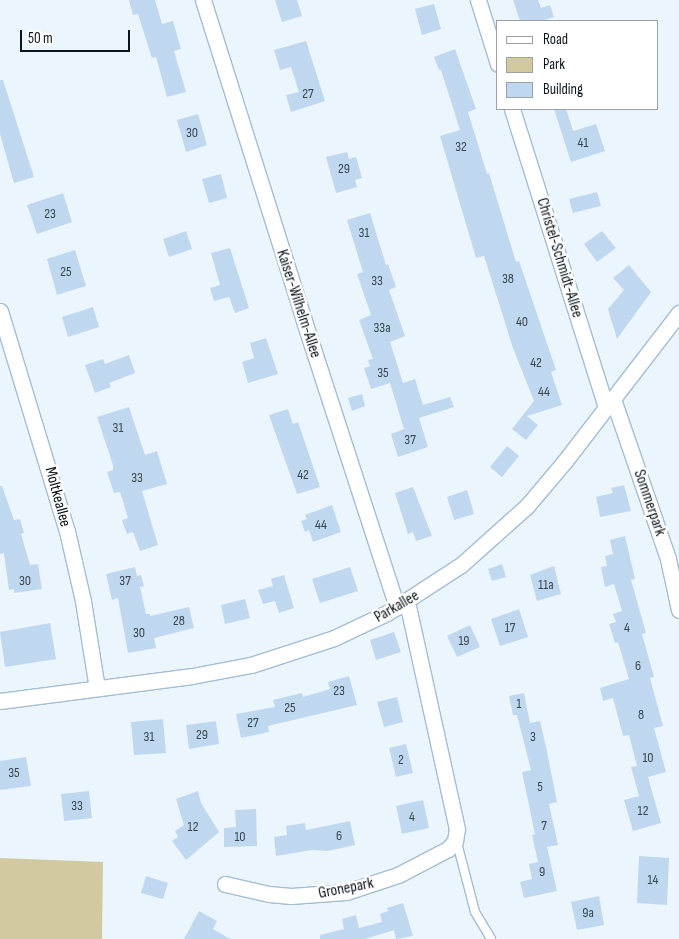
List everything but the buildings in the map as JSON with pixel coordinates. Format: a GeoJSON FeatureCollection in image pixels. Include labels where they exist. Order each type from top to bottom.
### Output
{"type":"FeatureCollection","features":[{"type":"Feature","properties":{"kind":"street","name":"Kaiser-Wilhelm-Allee"},"geometry":{"type":"LineString","coordinates":[[202,0],[301,313],[402,605]]}},
{"type":"Feature","properties":{"kind":"street"},"geometry":{"type":"LineString","coordinates":[[478,0],[497,61]]}},
{"type":"Feature","properties":{"kind":"street","name":"Christel-Schmidt-Allee"},"geometry":{"type":"LineString","coordinates":[[512,110],[610,403]]}},
{"type":"Feature","properties":{"kind":"street","name":"Moltkeallee"},"geometry":{"type":"LineString","coordinates":[[0,311],[67,531],[83,601],[97,688]]}},
{"type":"Feature","properties":{"kind":"street","name":"Parkallee"},"geometry":{"type":"LineString","coordinates":[[0,701],[222,672],[279,658],[334,638],[402,605],[461,565],[506,527],[547,484],[679,313]]}},
{"type":"Feature","properties":{"kind":"street","name":"Sommerpark"},"geometry":{"type":"LineString","coordinates":[[610,403],[673,553],[679,610]]}},
{"type":"Feature","properties":{"kind":"street"},"geometry":{"type":"LineString","coordinates":[[402,605],[456,830],[456,839]]}},
{"type":"Feature","properties":{"kind":"street","name":"Gronepark"},"geometry":{"type":"LineString","coordinates":[[225,884],[264,893],[291,896],[346,892],[398,875],[448,849],[456,839]]}},
{"type":"Feature","properties":{"kind":"lane"},"geometry":{"type":"LineString","coordinates":[[456,839],[475,912],[492,939]]}},
{"type":"Feature","properties":{"kind":"green space"},"geometry":{"type":"Polygon","coordinates":[[[0,858],[103,862],[102,939],[0,939],[0,858]]]}}]}
